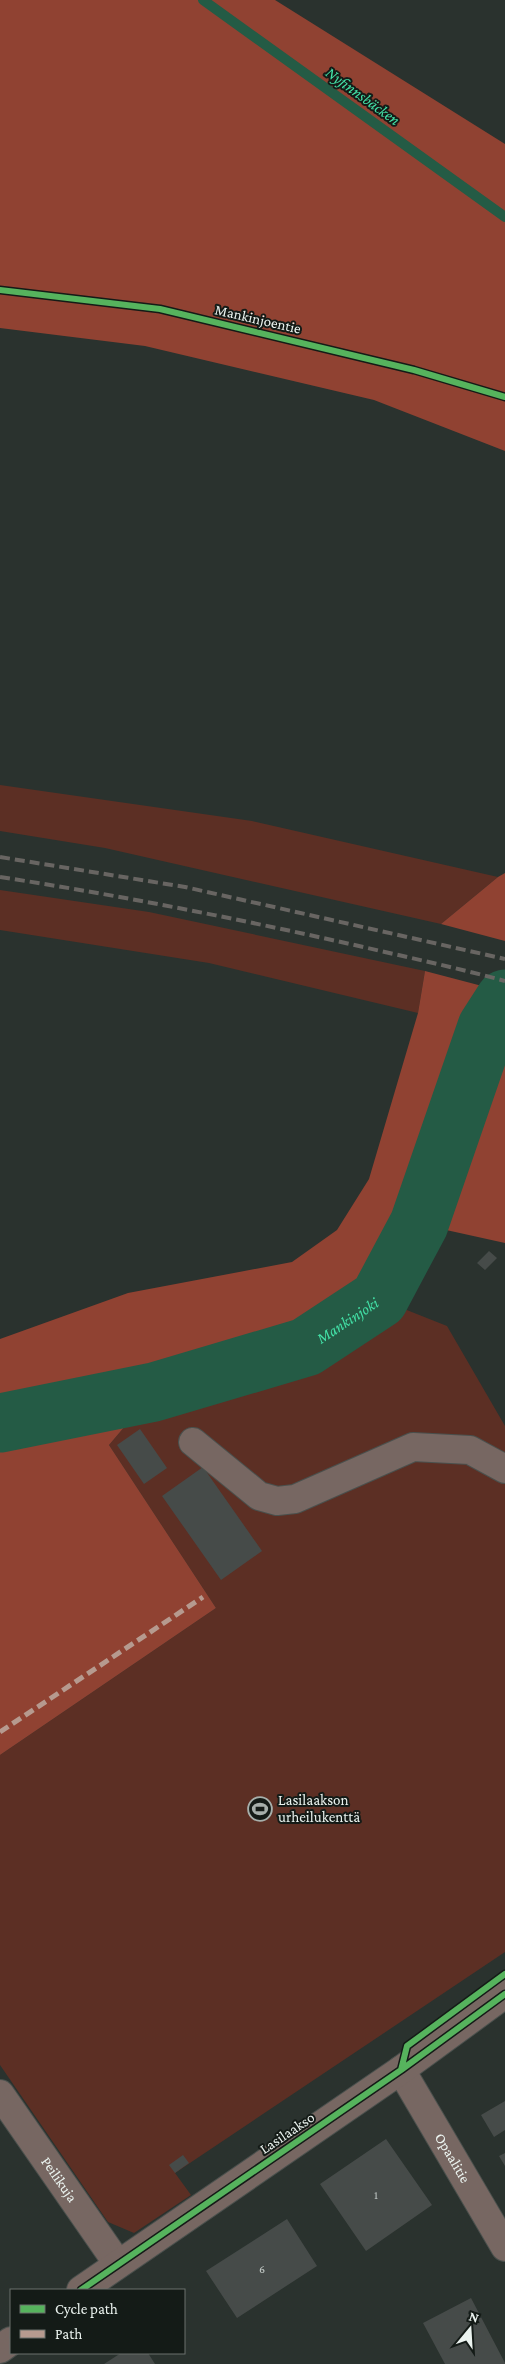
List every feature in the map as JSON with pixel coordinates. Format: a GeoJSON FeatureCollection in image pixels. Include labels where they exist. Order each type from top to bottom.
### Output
{"type":"FeatureCollection","features":[{"type":"Feature","properties":{"kind":"street"},"geometry":{"type":"LineString","coordinates":[[193,1442],[259,1496],[277,1501],[295,1499],[413,1447],[470,1450],[505,1469]]}},
{"type":"Feature","properties":{"kind":"street","name":"Lasilaakso"},"geometry":{"type":"LineString","coordinates":[[82,2289],[401,2070],[505,1994]]}},
{"type":"Feature","properties":{"kind":"street","name":"Opaalitie"},"geometry":{"type":"LineString","coordinates":[[401,2070],[505,2247]]}},
{"type":"Feature","properties":{"kind":"street","name":"Peilikuja"},"geometry":{"type":"LineString","coordinates":[[0,2094],[118,2264]]}},
{"type":"Feature","properties":{"kind":"shaded area"},"geometry":{"type":"Polygon","coordinates":[[[0,0],[275,0],[505,144],[505,451],[374,400],[145,346],[0,328],[0,0]]]}},
{"type":"Feature","properties":{"kind":"shaded area"},"geometry":{"type":"Polygon","coordinates":[[[0,785],[252,821],[498,877],[441,924],[105,848],[0,831],[0,785]]]}},
{"type":"Feature","properties":{"kind":"shaded area"},"geometry":{"type":"Polygon","coordinates":[[[505,873],[505,941],[441,924],[498,877],[505,873]]]}},
{"type":"Feature","properties":{"kind":"shaded area"},"geometry":{"type":"Polygon","coordinates":[[[0,890],[149,912],[425,971],[418,1013],[209,963],[0,930],[0,890]]]}},
{"type":"Feature","properties":{"kind":"shaded area"},"geometry":{"type":"Polygon","coordinates":[[[425,971],[505,992],[505,1243],[419,1224],[379,1299],[306,1347],[154,1392],[109,1445],[216,1608],[0,1755],[0,1339],[128,1293],[292,1262],[337,1230],[369,1179],[418,1013],[425,971]]]}},
{"type":"Feature","properties":{"kind":"shaded area"},"geometry":{"type":"Polygon","coordinates":[[[379,1299],[447,1326],[505,1426],[505,1952],[175,2173],[191,2195],[134,2233],[108,2222],[0,2065],[0,1755],[216,1608],[109,1445],[154,1392],[306,1347],[379,1299]]]}},
{"type":"Feature","properties":{"kind":"building"},"geometry":{"type":"Polygon","coordinates":[[[489,1251],[497,1258],[485,1270],[477,1263],[489,1251]]]}},
{"type":"Feature","properties":{"kind":"building"},"geometry":{"type":"Polygon","coordinates":[[[140,1429],[167,1468],[144,1484],[117,1445],[140,1429]]]}},
{"type":"Feature","properties":{"kind":"building"},"geometry":{"type":"Polygon","coordinates":[[[203,1467],[262,1551],[221,1580],[162,1496],[203,1467]]]}},
{"type":"Feature","properties":{"kind":"building"},"geometry":{"type":"Polygon","coordinates":[[[505,2101],[505,2130],[494,2137],[481,2115],[505,2101]]]}},
{"type":"Feature","properties":{"kind":"building"},"geometry":{"type":"Polygon","coordinates":[[[386,2139],[432,2205],[366,2251],[320,2184],[386,2139]]]}},
{"type":"Feature","properties":{"kind":"building"},"geometry":{"type":"Polygon","coordinates":[[[505,2153],[505,2166],[499,2156],[505,2153]]]}},
{"type":"Feature","properties":{"kind":"building"},"geometry":{"type":"Polygon","coordinates":[[[183,2155],[189,2163],[175,2173],[169,2165],[183,2155]]]}},
{"type":"Feature","properties":{"kind":"building"},"geometry":{"type":"Polygon","coordinates":[[[287,2219],[317,2266],[237,2318],[206,2271],[287,2219]]]}},
{"type":"Feature","properties":{"kind":"building"},"geometry":{"type":"Polygon","coordinates":[[[471,2298],[505,2364],[445,2364],[423,2323],[471,2298]]]}},
{"type":"Feature","properties":{"kind":"building"},"geometry":{"type":"Polygon","coordinates":[[[119,2354],[149,2354],[155,2364],[104,2364],[119,2354]]]}},
{"type":"Feature","properties":{"kind":"waterway","name":"Nyfinnsbäcken"},"geometry":{"type":"LineString","coordinates":[[203,0],[505,217]]}},
{"type":"Feature","properties":{"kind":"waterway","name":"Mankinjoki"},"geometry":{"type":"LineString","coordinates":[[0,1423],[154,1392],[306,1347],[379,1299],[419,1224],[487,1027],[505,999]]}},
{"type":"Feature","properties":{"kind":"railway"},"geometry":{"type":"LineString","coordinates":[[0,857],[185,887],[505,959]]}},
{"type":"Feature","properties":{"kind":"railway"},"geometry":{"type":"LineString","coordinates":[[0,877],[176,907],[350,944],[505,981]]}},
{"type":"Feature","properties":{"kind":"marked path"},"geometry":{"type":"LineString","coordinates":[[0,1732],[203,1597]]}},
{"type":"Feature","properties":{"kind":"cycle path","name":"Mankinjoentie"},"geometry":{"type":"LineString","coordinates":[[0,290],[160,309],[414,370],[505,397]]}},
{"type":"Feature","properties":{"kind":"cycle path"},"geometry":{"type":"LineString","coordinates":[[401,2070],[407,2046],[505,1974]]}},
{"type":"Feature","properties":{"kind":"cycle path"},"geometry":{"type":"LineString","coordinates":[[82,2289],[401,2070],[505,1994]]}},
{"type":"Feature","properties":{"kind":"place","name":"Lasilaakson urheilukenttä"},"geometry":{"type":"Point","coordinates":[260,1809]}}]}
